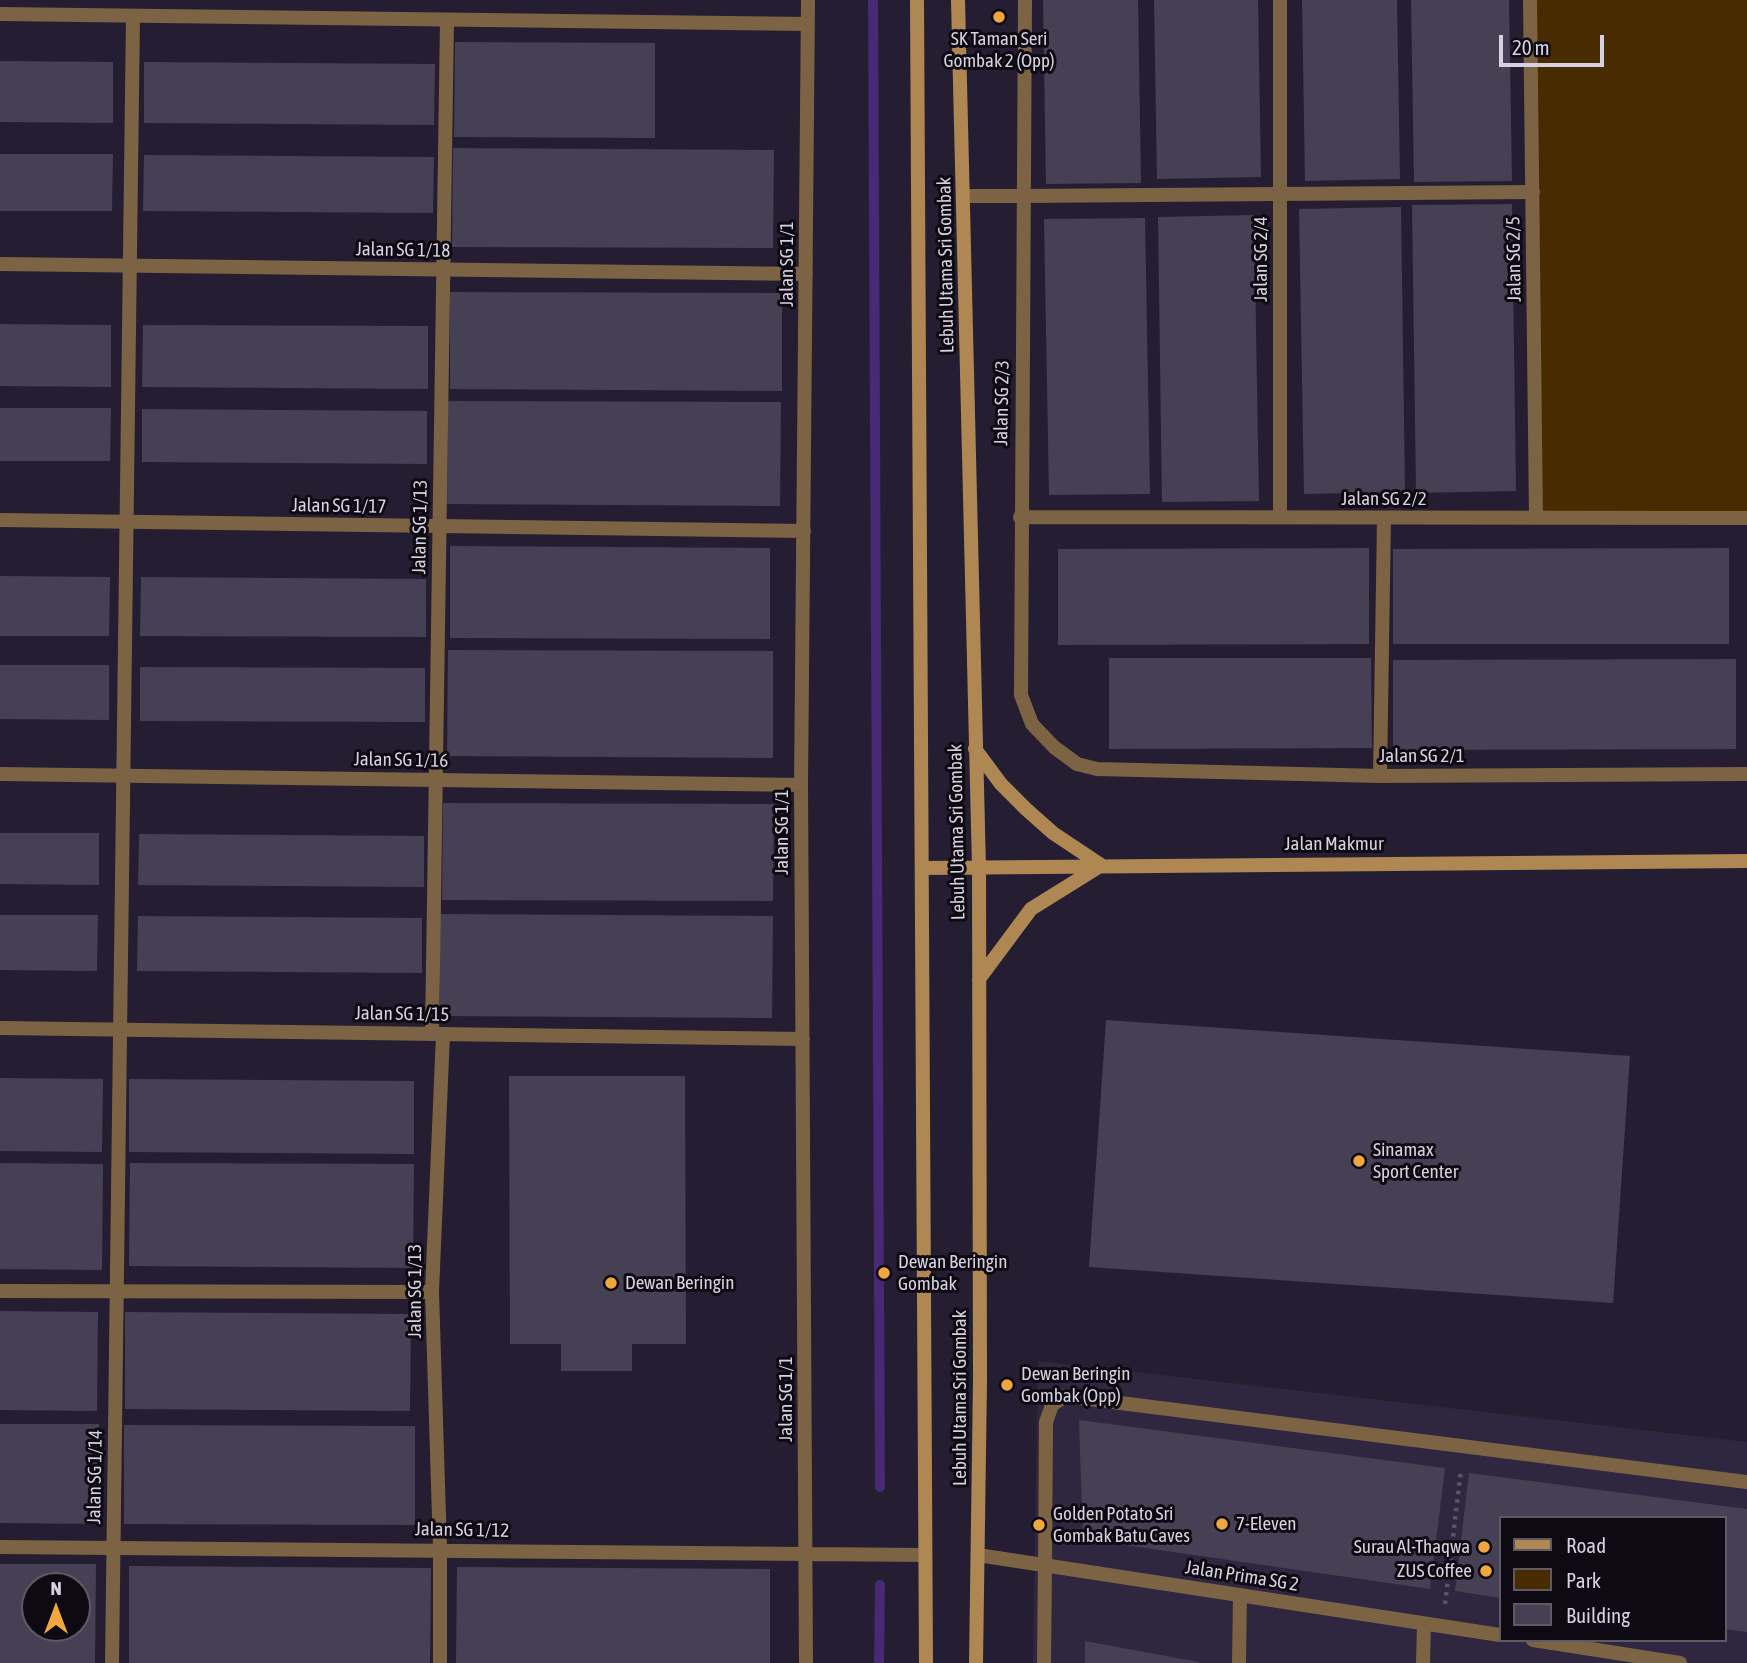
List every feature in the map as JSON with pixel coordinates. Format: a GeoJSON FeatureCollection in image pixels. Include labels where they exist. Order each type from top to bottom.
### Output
{"type":"FeatureCollection","features":[{"type":"Feature","properties":{"kind":"street","name":"Jalan SG 1/1"},"geometry":{"type":"LineString","coordinates":[[806,1663],[801,785],[808,0]]}},
{"type":"Feature","properties":{"kind":"street","name":"Lebuh Utama Sri Gombak"},"geometry":{"type":"LineString","coordinates":[[917,0],[926,1663]]}},
{"type":"Feature","properties":{"kind":"street","name":"Lebuh Utama Sri Gombak"},"geometry":{"type":"LineString","coordinates":[[958,0],[979,868],[976,1663]]}},
{"type":"Feature","properties":{"kind":"street","name":"Jalan SG 2/3"},"geometry":{"type":"LineString","coordinates":[[1025,0],[1021,695],[1032,723],[1054,747],[1077,765],[1097,769]]}},
{"type":"Feature","properties":{"kind":"street","name":"Jalan SG 2/4"},"geometry":{"type":"LineString","coordinates":[[1280,0],[1280,517]]}},
{"type":"Feature","properties":{"kind":"street","name":"Jalan SG 2/5"},"geometry":{"type":"LineString","coordinates":[[1530,0],[1536,518]]}},
{"type":"Feature","properties":{"kind":"street"},"geometry":{"type":"LineString","coordinates":[[0,14],[808,24]]}},
{"type":"Feature","properties":{"kind":"street","name":"Jalan SG 1/14"},"geometry":{"type":"LineString","coordinates":[[112,1663],[133,16]]}},
{"type":"Feature","properties":{"kind":"street","name":"Jalan SG 1/13"},"geometry":{"type":"LineString","coordinates":[[440,1663],[440,1549],[432,1292],[447,20]]}},
{"type":"Feature","properties":{"kind":"street"},"geometry":{"type":"LineString","coordinates":[[964,196],[1532,192]]}},
{"type":"Feature","properties":{"kind":"street","name":"Jalan SG 1/18"},"geometry":{"type":"LineString","coordinates":[[0,264],[806,274]]}},
{"type":"Feature","properties":{"kind":"street","name":"Jalan SG 2/2"},"geometry":{"type":"LineString","coordinates":[[1020,517],[1747,518]]}},
{"type":"Feature","properties":{"kind":"street"},"geometry":{"type":"LineString","coordinates":[[1380,776],[1384,518]]}},
{"type":"Feature","properties":{"kind":"street","name":"Jalan SG 1/17"},"geometry":{"type":"LineString","coordinates":[[0,520],[804,531]]}},
{"type":"Feature","properties":{"kind":"street"},"geometry":{"type":"LineString","coordinates":[[975,749],[1001,784],[1053,833],[1101,865],[1031,909],[1014,927],[979,979]]}},
{"type":"Feature","properties":{"kind":"street","name":"Jalan SG 2/1"},"geometry":{"type":"LineString","coordinates":[[1097,769],[1380,776],[1747,774]]}},
{"type":"Feature","properties":{"kind":"street","name":"Jalan SG 1/16"},"geometry":{"type":"LineString","coordinates":[[0,774],[801,785]]}},
{"type":"Feature","properties":{"kind":"street","name":"Jalan Makmur"},"geometry":{"type":"LineString","coordinates":[[922,868],[1747,861]]}},
{"type":"Feature","properties":{"kind":"street","name":"Jalan SG 1/15"},"geometry":{"type":"LineString","coordinates":[[0,1028],[803,1039]]}},
{"type":"Feature","properties":{"kind":"street"},"geometry":{"type":"LineString","coordinates":[[0,1291],[432,1292]]}},
{"type":"Feature","properties":{"kind":"street"},"geometry":{"type":"LineString","coordinates":[[1044,1663],[1046,1422],[1052,1405],[1065,1395],[1747,1482]]}},
{"type":"Feature","properties":{"kind":"street","name":"Jalan SG 1/12"},"geometry":{"type":"LineString","coordinates":[[0,1547],[924,1555]]}},
{"type":"Feature","properties":{"kind":"street","name":"Jalan Prima SG 2"},"geometry":{"type":"LineString","coordinates":[[978,1555],[1498,1635]]}},
{"type":"Feature","properties":{"kind":"street"},"geometry":{"type":"LineString","coordinates":[[1239,1663],[1240,1595]]}},
{"type":"Feature","properties":{"kind":"street"},"geometry":{"type":"LineString","coordinates":[[1423,1663],[1424,1624]]}},
{"type":"Feature","properties":{"kind":"street"},"geometry":{"type":"LineString","coordinates":[[1541,1642],[1609,1658],[1680,1663]]}},
{"type":"Feature","properties":{"kind":"path"},"geometry":{"type":"LineString","coordinates":[[1442,1625],[1464,1447]]}},
{"type":"Feature","properties":{"kind":"shaded area"},"geometry":{"type":"Polygon","coordinates":[[[1038,1361],[1747,1442],[1747,1663],[1033,1663],[1038,1361]]]}},
{"type":"Feature","properties":{"kind":"green space"},"geometry":{"type":"Polygon","coordinates":[[[1530,0],[1747,0],[1747,518],[1536,518],[1530,0]]]}},
{"type":"Feature","properties":{"kind":"building"},"geometry":{"type":"Polygon","coordinates":[[[1043,0],[1138,0],[1141,183],[1046,184],[1043,0]]]}},
{"type":"Feature","properties":{"kind":"building"},"geometry":{"type":"Polygon","coordinates":[[[1154,0],[1258,0],[1261,177],[1157,179],[1154,0]]]}},
{"type":"Feature","properties":{"kind":"building"},"geometry":{"type":"Polygon","coordinates":[[[1302,0],[1397,0],[1400,179],[1305,181],[1302,0]]]}},
{"type":"Feature","properties":{"kind":"building"},"geometry":{"type":"Polygon","coordinates":[[[1411,0],[1509,0],[1512,181],[1414,182],[1411,0]]]}},
{"type":"Feature","properties":{"kind":"building"},"geometry":{"type":"Polygon","coordinates":[[[455,42],[655,43],[655,138],[454,137],[455,42]]]}},
{"type":"Feature","properties":{"kind":"building"},"geometry":{"type":"Polygon","coordinates":[[[0,61],[113,62],[113,123],[0,122],[0,61]]]}},
{"type":"Feature","properties":{"kind":"building"},"geometry":{"type":"Polygon","coordinates":[[[144,62],[435,64],[434,125],[144,123],[144,62]]]}},
{"type":"Feature","properties":{"kind":"building"},"geometry":{"type":"Polygon","coordinates":[[[453,148],[774,150],[773,248],[452,247],[453,148]]]}},
{"type":"Feature","properties":{"kind":"building"},"geometry":{"type":"Polygon","coordinates":[[[0,154],[113,154],[112,211],[0,211],[0,154]]]}},
{"type":"Feature","properties":{"kind":"building"},"geometry":{"type":"Polygon","coordinates":[[[144,155],[434,157],[433,213],[143,211],[144,155]]]}},
{"type":"Feature","properties":{"kind":"building"},"geometry":{"type":"Polygon","coordinates":[[[1512,204],[1516,491],[1416,493],[1412,205],[1512,204]]]}},
{"type":"Feature","properties":{"kind":"building"},"geometry":{"type":"Polygon","coordinates":[[[1401,207],[1405,492],[1304,494],[1299,209],[1401,207]]]}},
{"type":"Feature","properties":{"kind":"building"},"geometry":{"type":"Polygon","coordinates":[[[1254,215],[1259,501],[1162,502],[1158,217],[1254,215]]]}},
{"type":"Feature","properties":{"kind":"building"},"geometry":{"type":"Polygon","coordinates":[[[1145,218],[1150,494],[1049,495],[1044,219],[1145,218]]]}},
{"type":"Feature","properties":{"kind":"building"},"geometry":{"type":"Polygon","coordinates":[[[450,292],[782,293],[782,391],[450,389],[450,292]]]}},
{"type":"Feature","properties":{"kind":"building"},"geometry":{"type":"Polygon","coordinates":[[[0,324],[111,325],[111,387],[0,386],[0,324]]]}},
{"type":"Feature","properties":{"kind":"building"},"geometry":{"type":"Polygon","coordinates":[[[143,325],[428,326],[428,389],[142,387],[143,325]]]}},
{"type":"Feature","properties":{"kind":"building"},"geometry":{"type":"Polygon","coordinates":[[[448,401],[781,402],[780,506],[447,504],[448,401]]]}},
{"type":"Feature","properties":{"kind":"building"},"geometry":{"type":"Polygon","coordinates":[[[0,408],[111,408],[110,461],[0,461],[0,408]]]}},
{"type":"Feature","properties":{"kind":"building"},"geometry":{"type":"Polygon","coordinates":[[[142,409],[427,411],[427,464],[142,462],[142,409]]]}},
{"type":"Feature","properties":{"kind":"building"},"geometry":{"type":"Polygon","coordinates":[[[450,546],[770,548],[770,639],[450,638],[450,546]]]}},
{"type":"Feature","properties":{"kind":"building"},"geometry":{"type":"Polygon","coordinates":[[[1369,548],[1369,644],[1058,645],[1058,549],[1369,548]]]}},
{"type":"Feature","properties":{"kind":"building"},"geometry":{"type":"Polygon","coordinates":[[[1729,548],[1729,644],[1393,644],[1393,549],[1729,548]]]}},
{"type":"Feature","properties":{"kind":"building"},"geometry":{"type":"Polygon","coordinates":[[[0,576],[110,577],[109,636],[0,636],[0,576]]]}},
{"type":"Feature","properties":{"kind":"building"},"geometry":{"type":"Polygon","coordinates":[[[141,577],[426,579],[426,637],[140,636],[141,577]]]}},
{"type":"Feature","properties":{"kind":"building"},"geometry":{"type":"Polygon","coordinates":[[[448,650],[773,651],[773,758],[447,756],[448,650]]]}},
{"type":"Feature","properties":{"kind":"building"},"geometry":{"type":"Polygon","coordinates":[[[1109,658],[1371,658],[1372,748],[1109,749],[1109,658]]]}},
{"type":"Feature","properties":{"kind":"building"},"geometry":{"type":"Polygon","coordinates":[[[1736,659],[1736,749],[1393,750],[1393,660],[1736,659]]]}},
{"type":"Feature","properties":{"kind":"building"},"geometry":{"type":"Polygon","coordinates":[[[0,665],[109,665],[109,720],[0,719],[0,665]]]}},
{"type":"Feature","properties":{"kind":"building"},"geometry":{"type":"Polygon","coordinates":[[[140,667],[425,668],[425,722],[140,721],[140,667]]]}},
{"type":"Feature","properties":{"kind":"building"},"geometry":{"type":"Polygon","coordinates":[[[443,803],[774,804],[773,901],[442,900],[443,803]]]}},
{"type":"Feature","properties":{"kind":"building"},"geometry":{"type":"Polygon","coordinates":[[[0,833],[99,833],[99,885],[0,884],[0,833]]]}},
{"type":"Feature","properties":{"kind":"building"},"geometry":{"type":"Polygon","coordinates":[[[139,834],[424,836],[424,887],[138,885],[139,834]]]}},
{"type":"Feature","properties":{"kind":"building"},"geometry":{"type":"Polygon","coordinates":[[[440,914],[773,916],[772,1018],[440,1016],[440,914]]]}},
{"type":"Feature","properties":{"kind":"building"},"geometry":{"type":"Polygon","coordinates":[[[0,915],[98,915],[97,971],[0,970],[0,915]]]}},
{"type":"Feature","properties":{"kind":"building"},"geometry":{"type":"Polygon","coordinates":[[[138,916],[422,918],[422,973],[137,971],[138,916]]]}},
{"type":"Feature","properties":{"kind":"building","name":"Sinamax Sport Center"},"geometry":{"type":"Polygon","coordinates":[[[1106,1020],[1630,1056],[1613,1303],[1089,1267],[1106,1020]]]}},
{"type":"Feature","properties":{"kind":"building"},"geometry":{"type":"Polygon","coordinates":[[[509,1076],[685,1076],[686,1344],[632,1344],[632,1371],[561,1371],[561,1344],[510,1344],[509,1076]]]}},
{"type":"Feature","properties":{"kind":"building"},"geometry":{"type":"Polygon","coordinates":[[[0,1078],[103,1079],[102,1152],[0,1151],[0,1078]]]}},
{"type":"Feature","properties":{"kind":"building"},"geometry":{"type":"Polygon","coordinates":[[[129,1079],[414,1081],[414,1154],[129,1152],[129,1079]]]}},
{"type":"Feature","properties":{"kind":"building"},"geometry":{"type":"Polygon","coordinates":[[[0,1163],[103,1164],[102,1270],[0,1269],[0,1163]]]}},
{"type":"Feature","properties":{"kind":"building"},"geometry":{"type":"Polygon","coordinates":[[[130,1163],[414,1164],[413,1268],[129,1266],[130,1163]]]}},
{"type":"Feature","properties":{"kind":"building"},"geometry":{"type":"Polygon","coordinates":[[[0,1311],[98,1312],[97,1411],[0,1410],[0,1311]]]}},
{"type":"Feature","properties":{"kind":"building"},"geometry":{"type":"Polygon","coordinates":[[[125,1312],[411,1314],[410,1411],[125,1409],[125,1312]]]}},
{"type":"Feature","properties":{"kind":"building"},"geometry":{"type":"Polygon","coordinates":[[[1079,1420],[1445,1468],[1430,1589],[1083,1539],[1079,1420]]]}},
{"type":"Feature","properties":{"kind":"building"},"geometry":{"type":"Polygon","coordinates":[[[0,1424],[99,1424],[98,1524],[0,1523],[0,1424]]]}},
{"type":"Feature","properties":{"kind":"building"},"geometry":{"type":"Polygon","coordinates":[[[124,1425],[415,1426],[415,1525],[124,1524],[124,1425]]]}},
{"type":"Feature","properties":{"kind":"building"},"geometry":{"type":"Polygon","coordinates":[[[1469,1473],[1747,1509],[1747,1632],[1726,1629],[1726,1516],[1498,1516],[1498,1598],[1455,1591],[1469,1473]]]}},
{"type":"Feature","properties":{"kind":"building"},"geometry":{"type":"Polygon","coordinates":[[[0,1564],[96,1564],[95,1663],[0,1663],[0,1564]]]}},
{"type":"Feature","properties":{"kind":"building"},"geometry":{"type":"Polygon","coordinates":[[[129,1566],[431,1568],[430,1663],[129,1663],[129,1566]]]}},
{"type":"Feature","properties":{"kind":"building"},"geometry":{"type":"Polygon","coordinates":[[[457,1567],[770,1569],[770,1663],[456,1663],[457,1567]]]}},
{"type":"Feature","properties":{"kind":"building"},"geometry":{"type":"Polygon","coordinates":[[[1085,1641],[1199,1662],[1199,1663],[1085,1663],[1085,1641]]]}},
{"type":"Feature","properties":{"kind":"waterway"},"geometry":{"type":"LineString","coordinates":[[873,0],[880,1487]]}},
{"type":"Feature","properties":{"kind":"waterway"},"geometry":{"type":"LineString","coordinates":[[879,1663],[880,1585]]}},
{"type":"Feature","properties":{"kind":"place","name":"SK Taman Seri Gombak 2 (Opp)"},"geometry":{"type":"Point","coordinates":[999,17]}},
{"type":"Feature","properties":{"kind":"place","name":"Sinamax Sport Center"},"geometry":{"type":"Point","coordinates":[1359,1161]}},
{"type":"Feature","properties":{"kind":"place","name":"Dewan Beringin Gombak"},"geometry":{"type":"Point","coordinates":[884,1273]}},
{"type":"Feature","properties":{"kind":"place","name":"Dewan Beringin"},"geometry":{"type":"Point","coordinates":[611,1283]}},
{"type":"Feature","properties":{"kind":"place","name":"Dewan Beringin Gombak (Opp)"},"geometry":{"type":"Point","coordinates":[1007,1385]}},
{"type":"Feature","properties":{"kind":"place","name":"7-Eleven"},"geometry":{"type":"Point","coordinates":[1222,1524]}},
{"type":"Feature","properties":{"kind":"place","name":"Golden Potato Sri Gombak Batu Caves"},"geometry":{"type":"Point","coordinates":[1039,1525]}},
{"type":"Feature","properties":{"kind":"place","name":"Surau Al-Thaqwa"},"geometry":{"type":"Point","coordinates":[1484,1547]}},
{"type":"Feature","properties":{"kind":"place","name":"ZUS Coffee"},"geometry":{"type":"Point","coordinates":[1486,1571]}}]}
